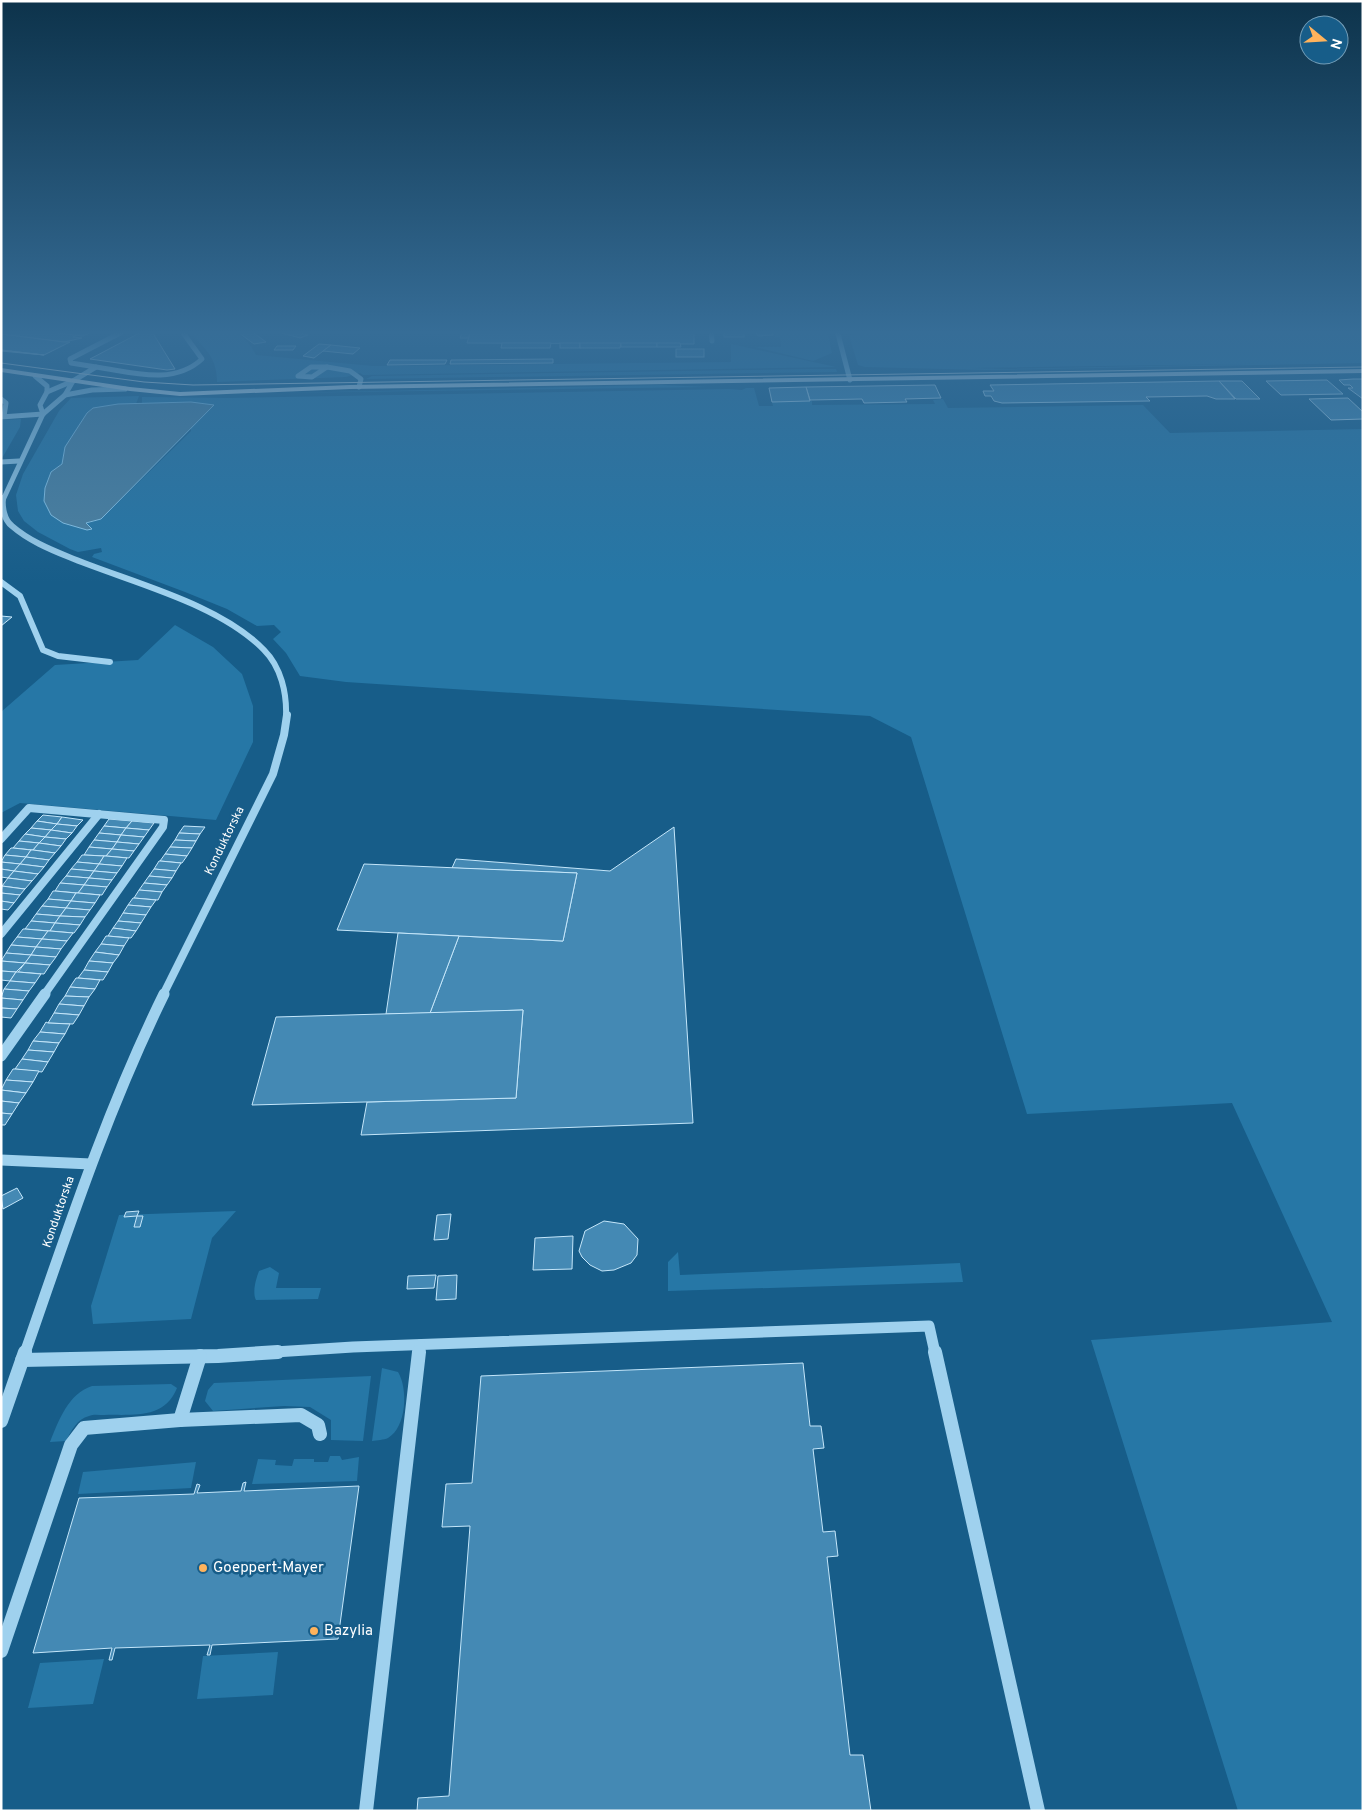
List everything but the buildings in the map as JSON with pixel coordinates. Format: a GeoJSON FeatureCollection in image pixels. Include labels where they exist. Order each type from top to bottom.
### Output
{"type":"FeatureCollection","features":[{"type":"Feature","properties":{"kind":"street"},"geometry":{"type":"LineString","coordinates":[[3,417],[36,415]]}},
{"type":"Feature","properties":{"kind":"street","name":"Konduktorska"},"geometry":{"type":"LineString","coordinates":[[1,1422],[91,1164],[137,1049],[273,774],[283,744],[287,719],[287,700],[277,667],[248,635],[228,621],[39,544],[4,523],[3,496],[43,415]]}},
{"type":"Feature","properties":{"kind":"street"},"geometry":{"type":"LineString","coordinates":[[1,462],[19,461]]}},
{"type":"Feature","properties":{"kind":"street"},"geometry":{"type":"LineString","coordinates":[[1,582],[20,596],[43,650],[58,656],[110,662]]}},
{"type":"Feature","properties":{"kind":"street"},"geometry":{"type":"LineString","coordinates":[[1,839],[29,808],[164,820],[163,827],[1,1056]]}},
{"type":"Feature","properties":{"kind":"street"},"geometry":{"type":"LineString","coordinates":[[1,934],[99,814]]}},
{"type":"Feature","properties":{"kind":"street"},"geometry":{"type":"LineString","coordinates":[[1,1160],[91,1164]]}},
{"type":"Feature","properties":{"kind":"street"},"geometry":{"type":"LineString","coordinates":[[22,1360],[200,1356],[420,1345],[929,1326],[1038,1811]]}},
{"type":"Feature","properties":{"kind":"street"},"geometry":{"type":"LineString","coordinates":[[366,1811],[420,1345]]}},
{"type":"Feature","properties":{"kind":"street"},"geometry":{"type":"LineString","coordinates":[[180,1420],[200,1356]]}},
{"type":"Feature","properties":{"kind":"street"},"geometry":{"type":"LineString","coordinates":[[1,1651],[71,1446],[84,1428],[180,1420],[301,1415],[318,1425],[320,1434]]}},
{"type":"Feature","properties":{"kind":"shaded area"},"geometry":{"type":"Polygon","coordinates":[[[57,415],[86,415],[65,447],[62,464],[51,472],[45,489],[51,515],[70,525],[89,530],[85,524],[101,519],[191,431],[191,415],[1152,415],[1170,433],[1363,429],[1363,1811],[1238,1811],[1091,1340],[1332,1322],[1232,1103],[1027,1114],[911,737],[870,716],[346,682],[300,676],[286,653],[273,639],[281,632],[274,625],[257,626],[227,609],[92,557],[94,554],[102,552],[101,548],[78,552],[70,549],[38,532],[24,521],[18,511],[16,495],[23,474],[57,415]]]}},
{"type":"Feature","properties":{"kind":"shaded area"},"geometry":{"type":"Polygon","coordinates":[[[86,415],[205,415],[101,519],[86,523],[92,529],[87,530],[63,523],[51,515],[44,501],[45,488],[51,472],[62,464],[65,447],[86,415]]]}},
{"type":"Feature","properties":{"kind":"shaded area"},"geometry":{"type":"Polygon","coordinates":[[[21,419],[20,427],[1,460],[1,420],[21,419]]]}},
{"type":"Feature","properties":{"kind":"shaded area"},"geometry":{"type":"Polygon","coordinates":[[[175,625],[213,647],[242,674],[253,706],[253,742],[216,820],[20,803],[1,813],[1,712],[55,665],[138,660],[175,625]]]}},
{"type":"Feature","properties":{"kind":"shaded area"},"geometry":{"type":"Polygon","coordinates":[[[236,1211],[212,1238],[191,1319],[93,1324],[91,1306],[119,1215],[236,1211]]]}},
{"type":"Feature","properties":{"kind":"shaded area"},"geometry":{"type":"Polygon","coordinates":[[[678,1252],[680,1275],[960,1263],[963,1282],[668,1291],[668,1262],[678,1252]]]}},
{"type":"Feature","properties":{"kind":"shaded area"},"geometry":{"type":"Polygon","coordinates":[[[270,1267],[279,1273],[276,1288],[321,1288],[318,1299],[256,1300],[254,1289],[259,1271],[270,1267]]]}},
{"type":"Feature","properties":{"kind":"shaded area"},"geometry":{"type":"Polygon","coordinates":[[[382,1368],[398,1372],[403,1388],[404,1407],[399,1425],[394,1433],[386,1439],[372,1441],[382,1368]]]}},
{"type":"Feature","properties":{"kind":"shaded area"},"geometry":{"type":"Polygon","coordinates":[[[371,1376],[363,1441],[331,1440],[331,1420],[310,1407],[284,1406],[213,1411],[205,1401],[208,1390],[214,1383],[371,1376]]]}},
{"type":"Feature","properties":{"kind":"shaded area"},"geometry":{"type":"Polygon","coordinates":[[[171,1384],[177,1388],[164,1406],[156,1410],[136,1414],[91,1415],[72,1429],[66,1441],[50,1442],[65,1409],[71,1401],[92,1386],[171,1384]]]}},
{"type":"Feature","properties":{"kind":"shaded area"},"geometry":{"type":"Polygon","coordinates":[[[330,1456],[340,1456],[342,1460],[359,1457],[357,1481],[252,1484],[258,1459],[276,1460],[275,1465],[292,1466],[294,1459],[314,1459],[314,1462],[328,1462],[330,1456]]]}},
{"type":"Feature","properties":{"kind":"shaded area"},"geometry":{"type":"Polygon","coordinates":[[[196,1462],[191,1488],[78,1494],[83,1472],[196,1462]]]}},
{"type":"Feature","properties":{"kind":"shaded area"},"geometry":{"type":"Polygon","coordinates":[[[278,1652],[273,1695],[197,1699],[203,1656],[278,1652]]]}},
{"type":"Feature","properties":{"kind":"shaded area"},"geometry":{"type":"Polygon","coordinates":[[[104,1659],[93,1704],[28,1708],[40,1663],[104,1659]]]}},
{"type":"Feature","properties":{"kind":"place","name":"Goeppert-Mayer"},"geometry":{"type":"Point","coordinates":[203,1568]}},
{"type":"Feature","properties":{"kind":"place","name":"Bazylia"},"geometry":{"type":"Point","coordinates":[314,1631]}}]}
